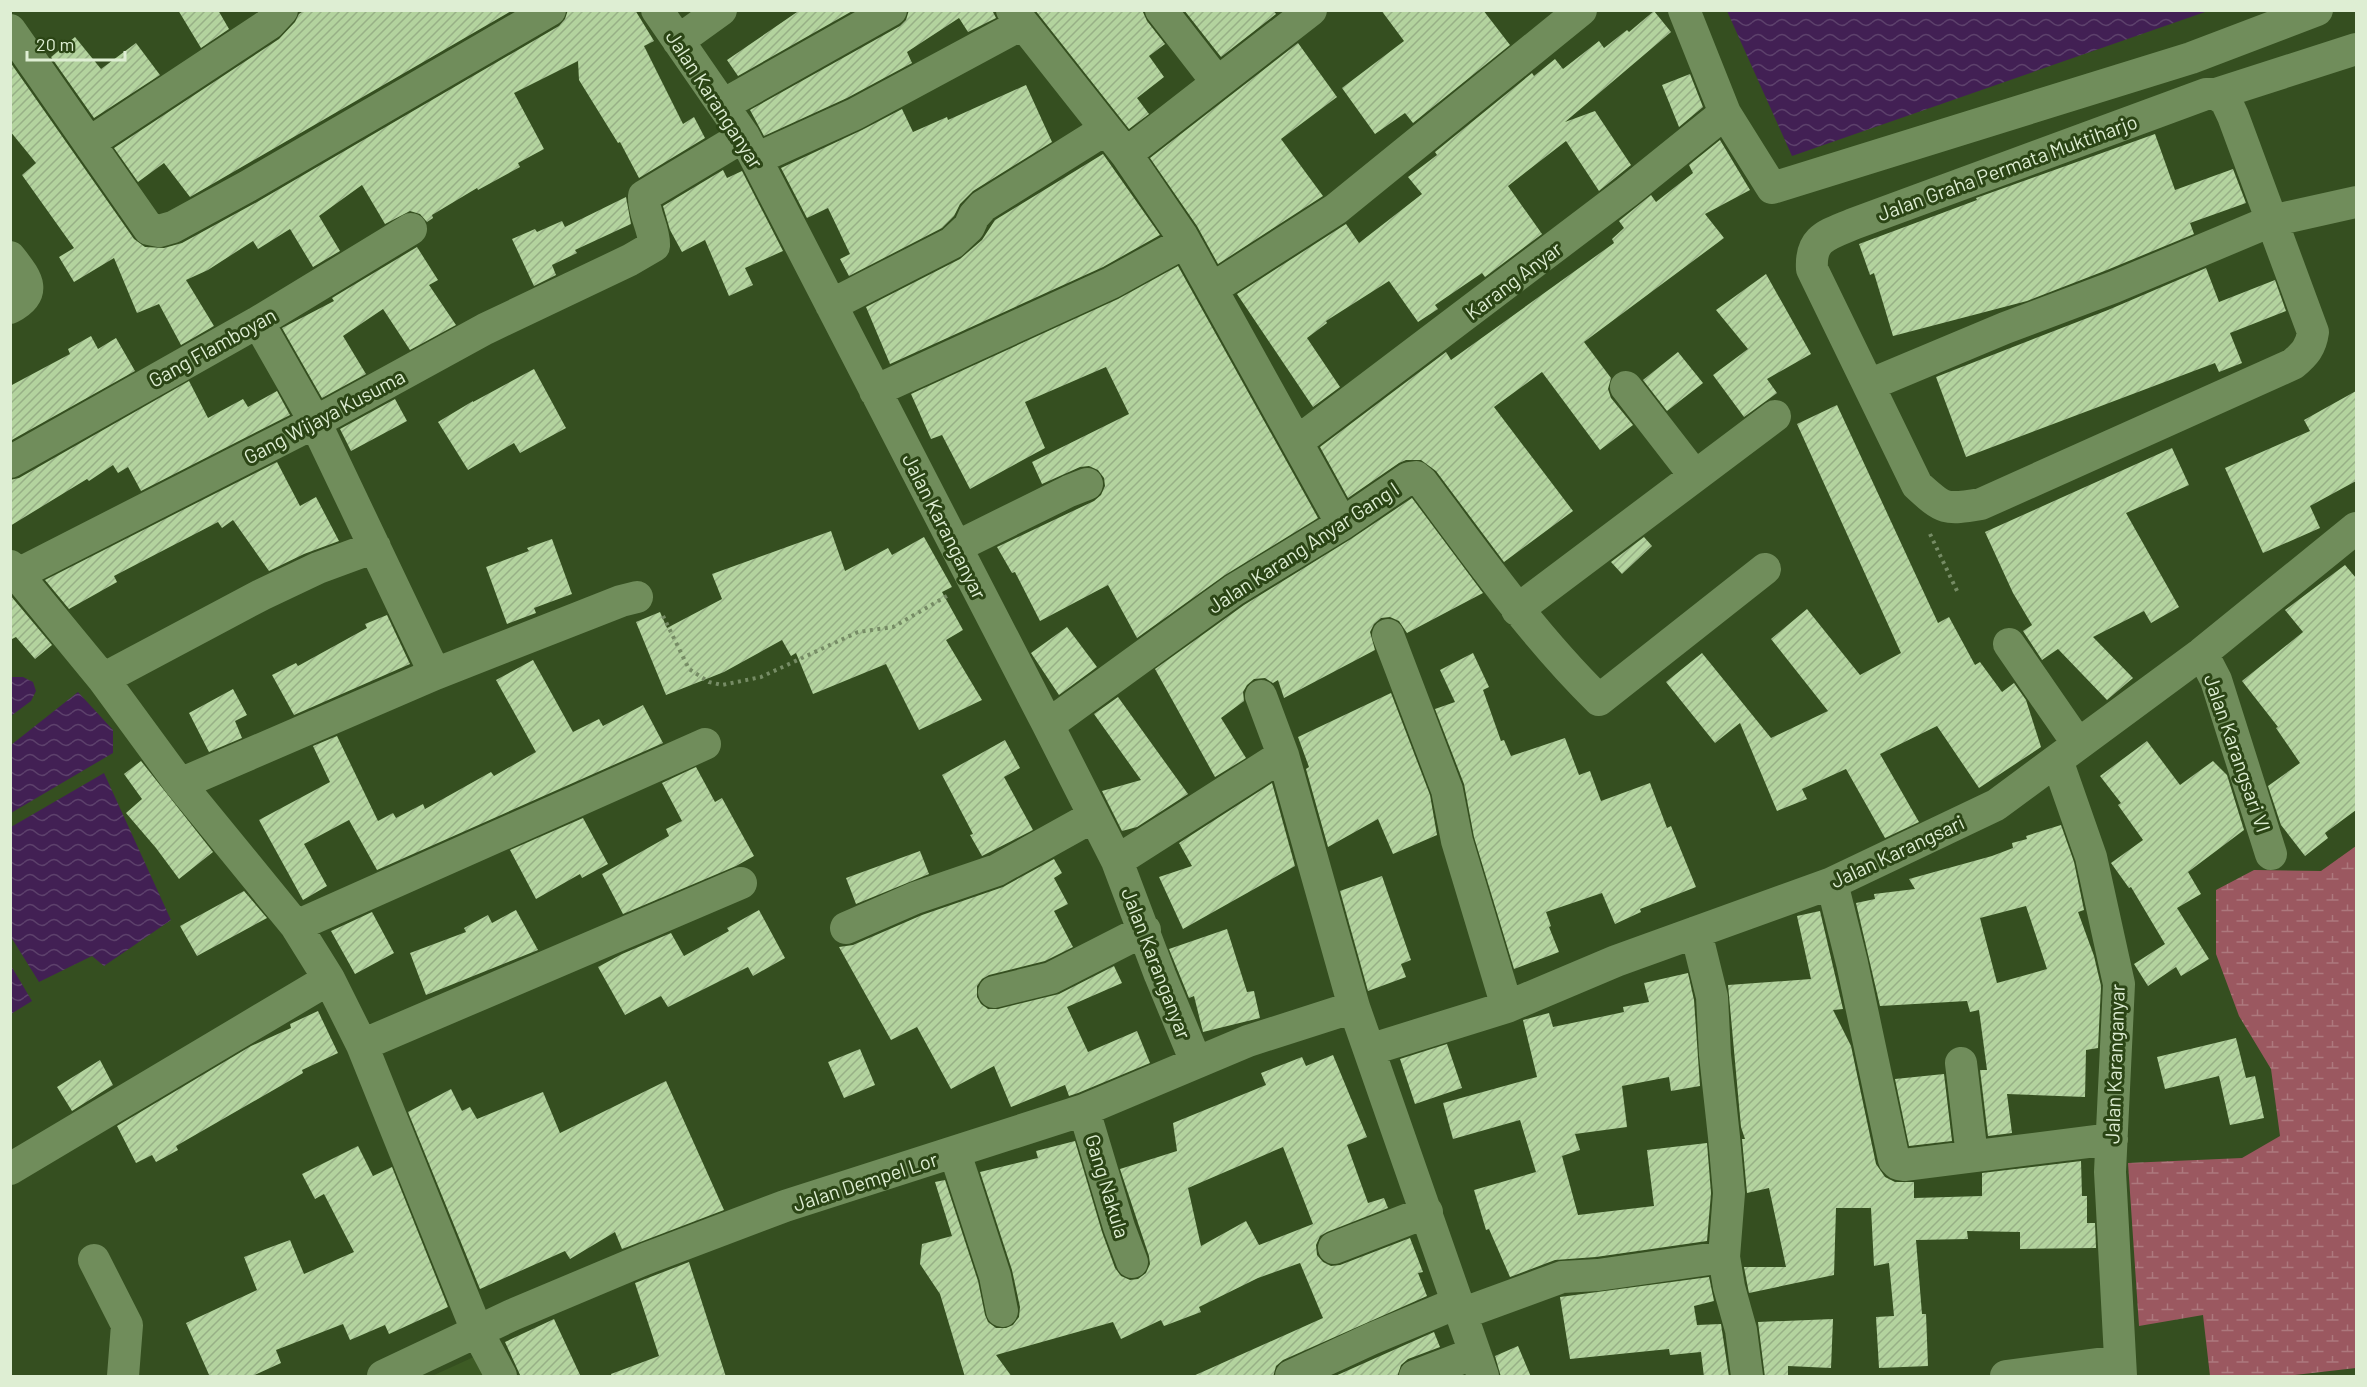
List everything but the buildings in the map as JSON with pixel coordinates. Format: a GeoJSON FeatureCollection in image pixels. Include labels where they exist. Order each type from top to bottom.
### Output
{"type":"FeatureCollection","features":[{"type":"Feature","properties":{"kind":"street"},"geometry":{"type":"LineString","coordinates":[[10,20],[27,10]]}},
{"type":"Feature","properties":{"kind":"street"},"geometry":{"type":"LineString","coordinates":[[89,143],[269,24],[282,10]]}},
{"type":"Feature","properties":{"kind":"street"},"geometry":{"type":"LineString","coordinates":[[10,30],[126,199],[149,229],[159,231],[173,227],[248,186],[550,10]]}},
{"type":"Feature","properties":{"kind":"street","name":"Jalan Karanganyar"},"geometry":{"type":"LineString","coordinates":[[657,10],[750,148],[1048,725],[1117,861],[1196,1062]]}},
{"type":"Feature","properties":{"kind":"street"},"geometry":{"type":"LineString","coordinates":[[678,41],[721,10]]}},
{"type":"Feature","properties":{"kind":"street"},"geometry":{"type":"LineString","coordinates":[[723,105],[891,10]]}},
{"type":"Feature","properties":{"kind":"street"},"geometry":{"type":"LineString","coordinates":[[1161,10],[1217,82]]}},
{"type":"Feature","properties":{"kind":"street"},"geometry":{"type":"LineString","coordinates":[[1126,153],[1311,10]]}},
{"type":"Feature","properties":{"kind":"street"},"geometry":{"type":"LineString","coordinates":[[1212,289],[1336,209],[1581,10]]}},
{"type":"Feature","properties":{"kind":"street"},"geometry":{"type":"LineString","coordinates":[[1684,10],[1725,113],[1772,188],[2191,58],[2317,10]]}},
{"type":"Feature","properties":{"kind":"street"},"geometry":{"type":"LineString","coordinates":[[750,148],[855,114],[1017,17],[1126,153],[1185,242],[1342,524]]}},
{"type":"Feature","properties":{"kind":"street"},"geometry":{"type":"LineString","coordinates":[[2216,94],[2356,49]]}},
{"type":"Feature","properties":{"kind":"street","name":"Jalan Graha Permata Muktiharjo"},"geometry":{"type":"LineString","coordinates":[[2206,94],[2216,94],[2226,101],[2271,220],[2313,332],[2311,343],[2305,354],[2293,364],[1981,504],[1952,509],[1935,502],[1917,485],[1812,269],[1811,253],[1818,242],[1832,233],[2206,94]]}},
{"type":"Feature","properties":{"kind":"street","name":"Karang Anyar"},"geometry":{"type":"LineString","coordinates":[[1297,442],[1618,200],[1725,113]]}},
{"type":"Feature","properties":{"kind":"street"},"geometry":{"type":"LineString","coordinates":[[831,305],[952,243],[969,227],[974,216],[983,206],[1106,129]]}},
{"type":"Feature","properties":{"kind":"street","name":"Gang Wijaya Kusuma"},"geometry":{"type":"LineString","coordinates":[[14,570],[315,422],[485,329],[630,260],[654,246],[655,239],[644,204],[644,196],[750,148]]}},
{"type":"Feature","properties":{"kind":"street"},"geometry":{"type":"LineString","coordinates":[[1869,385],[1994,333],[2114,287],[2271,220],[2356,202]]}},
{"type":"Feature","properties":{"kind":"street","name":"Gang Flamboyan"},"geometry":{"type":"LineString","coordinates":[[10,462],[258,322],[411,229]]}},
{"type":"Feature","properties":{"kind":"street"},"geometry":{"type":"LineString","coordinates":[[875,391],[1111,283],[1185,242]]}},
{"type":"Feature","properties":{"kind":"street"},"geometry":{"type":"LineString","coordinates":[[10,257],[26,278],[28,286],[25,296],[10,308]]}},
{"type":"Feature","properties":{"kind":"street"},"geometry":{"type":"LineString","coordinates":[[258,322],[315,422],[435,674]]}},
{"type":"Feature","properties":{"kind":"street"},"geometry":{"type":"LineString","coordinates":[[1626,387],[1695,476]]}},
{"type":"Feature","properties":{"kind":"street"},"geometry":{"type":"LineString","coordinates":[[1517,610],[1775,416]]}},
{"type":"Feature","properties":{"kind":"street","name":"Jalan Karang Anyar Gang I"},"geometry":{"type":"LineString","coordinates":[[1048,725],[1234,590],[1342,524],[1408,478],[1416,477],[1422,482],[1517,610],[1564,666],[1599,700],[1765,569]]}},
{"type":"Feature","properties":{"kind":"street"},"geometry":{"type":"LineString","coordinates":[[956,547],[1087,484]]}},
{"type":"Feature","properties":{"kind":"street","name":"Jalan Karangsari"},"geometry":{"type":"LineString","coordinates":[[1369,1050],[1507,1007],[1616,961],[1832,883],[1996,805],[2202,653],[2356,531]]}},
{"type":"Feature","properties":{"kind":"street"},"geometry":{"type":"LineString","coordinates":[[103,679],[270,590],[318,567],[375,547]]}},
{"type":"Feature","properties":{"kind":"street"},"geometry":{"type":"LineString","coordinates":[[14,570],[103,679],[180,784],[296,926],[329,979],[362,1044],[477,1331],[501,1377]]}},
{"type":"Feature","properties":{"kind":"street"},"geometry":{"type":"LineString","coordinates":[[180,784],[435,674],[621,601],[637,597]]}},
{"type":"Feature","properties":{"kind":"street"},"geometry":{"type":"LineString","coordinates":[[1389,635],[1447,790],[1457,841],[1507,1007]]}},
{"type":"Feature","properties":{"kind":"street","name":"Jalan Karanganyar"},"geometry":{"type":"LineString","coordinates":[[2009,644],[2067,752],[2119,984],[2110,1172],[2121,1369]]}},
{"type":"Feature","properties":{"kind":"street","name":"Jalan Karangsari VI"},"geometry":{"type":"LineString","coordinates":[[2202,653],[2216,680],[2271,854]]}},
{"type":"Feature","properties":{"kind":"street"},"geometry":{"type":"LineString","coordinates":[[1261,696],[1282,755],[1354,1007],[1479,1365],[1415,1377]]}},
{"type":"Feature","properties":{"kind":"street"},"geometry":{"type":"LineString","coordinates":[[296,926],[705,744]]}},
{"type":"Feature","properties":{"kind":"street"},"geometry":{"type":"LineString","coordinates":[[1117,861],[1282,755]]}},
{"type":"Feature","properties":{"kind":"street"},"geometry":{"type":"LineString","coordinates":[[846,928],[915,898],[997,870],[1094,816]]}},
{"type":"Feature","properties":{"kind":"street"},"geometry":{"type":"LineString","coordinates":[[1832,883],[1852,963],[1894,1160],[1898,1164],[2112,1139]]}},
{"type":"Feature","properties":{"kind":"street"},"geometry":{"type":"LineString","coordinates":[[362,1044],[741,884]]}},
{"type":"Feature","properties":{"kind":"street"},"geometry":{"type":"LineString","coordinates":[[994,993],[1051,978],[1145,930]]}},
{"type":"Feature","properties":{"kind":"street"},"geometry":{"type":"LineString","coordinates":[[1696,932],[1712,997],[1715,1055],[1729,1193],[1724,1257],[1729,1287],[1741,1330],[1747,1377]]}},
{"type":"Feature","properties":{"kind":"street"},"geometry":{"type":"LineString","coordinates":[[10,1169],[329,979]]}},
{"type":"Feature","properties":{"kind":"street","name":"Jalan Dempel Lor"},"geometry":{"type":"LineString","coordinates":[[383,1377],[477,1331],[635,1263],[731,1226],[785,1206],[1084,1110],[1196,1062],[1291,1026],[1354,1007]]}},
{"type":"Feature","properties":{"kind":"street"},"geometry":{"type":"LineString","coordinates":[[1961,1063],[1971,1156]]}},
{"type":"Feature","properties":{"kind":"street","name":"Gang Nakula"},"geometry":{"type":"LineString","coordinates":[[1084,1110],[1119,1227],[1132,1262]]}},
{"type":"Feature","properties":{"kind":"street"},"geometry":{"type":"LineString","coordinates":[[955,1153],[995,1276],[1002,1311]]}},
{"type":"Feature","properties":{"kind":"street"},"geometry":{"type":"LineString","coordinates":[[1334,1248],[1427,1212]]}},
{"type":"Feature","properties":{"kind":"street"},"geometry":{"type":"LineString","coordinates":[[1291,1377],[1371,1339],[1459,1308],[1562,1277],[1598,1275],[1724,1257]]}},
{"type":"Feature","properties":{"kind":"street"},"geometry":{"type":"LineString","coordinates":[[94,1260],[128,1325],[123,1377]]}},
{"type":"Feature","properties":{"kind":"street"},"geometry":{"type":"LineString","coordinates":[[2006,1377],[2121,1369]]}},
{"type":"Feature","properties":{"kind":"path"},"geometry":{"type":"LineString","coordinates":[[637,597],[648,595],[655,601],[689,669],[709,682],[722,685],[761,677],[858,632],[893,627],[973,581]]}},
{"type":"Feature","properties":{"kind":"shaded area"},"geometry":{"type":"Polygon","coordinates":[[[478,1355],[489,1376],[432,1376],[478,1355]]]}},
{"type":"Feature","properties":{"kind":"green space"},"geometry":{"type":"Polygon","coordinates":[[[2356,846],[2356,1368],[2286,1376],[2210,1376],[2203,1315],[2139,1326],[2128,1163],[2242,1158],[2280,1136],[2271,1069],[2239,1016],[2216,954],[2216,890],[2254,870],[2321,871],[2356,846]]]}},
{"type":"Feature","properties":{"kind":"water"},"geometry":{"type":"Polygon","coordinates":[[[1727,11],[2208,11],[1792,156],[1727,11]]]}},
{"type":"Feature","properties":{"kind":"water"},"geometry":{"type":"Polygon","coordinates":[[[11,677],[23,677],[33,682],[36,691],[31,701],[11,716],[11,677]]]}},
{"type":"Feature","properties":{"kind":"water"},"geometry":{"type":"Polygon","coordinates":[[[78,692],[113,730],[113,753],[11,813],[11,745],[78,692]]]}},
{"type":"Feature","properties":{"kind":"water"},"geometry":{"type":"Polygon","coordinates":[[[104,773],[171,920],[104,966],[92,956],[39,982],[11,937],[11,827],[104,773]]]}},
{"type":"Feature","properties":{"kind":"water"},"geometry":{"type":"Polygon","coordinates":[[[10,964],[32,1001],[11,1014],[10,1014],[10,964]]]}}]}
